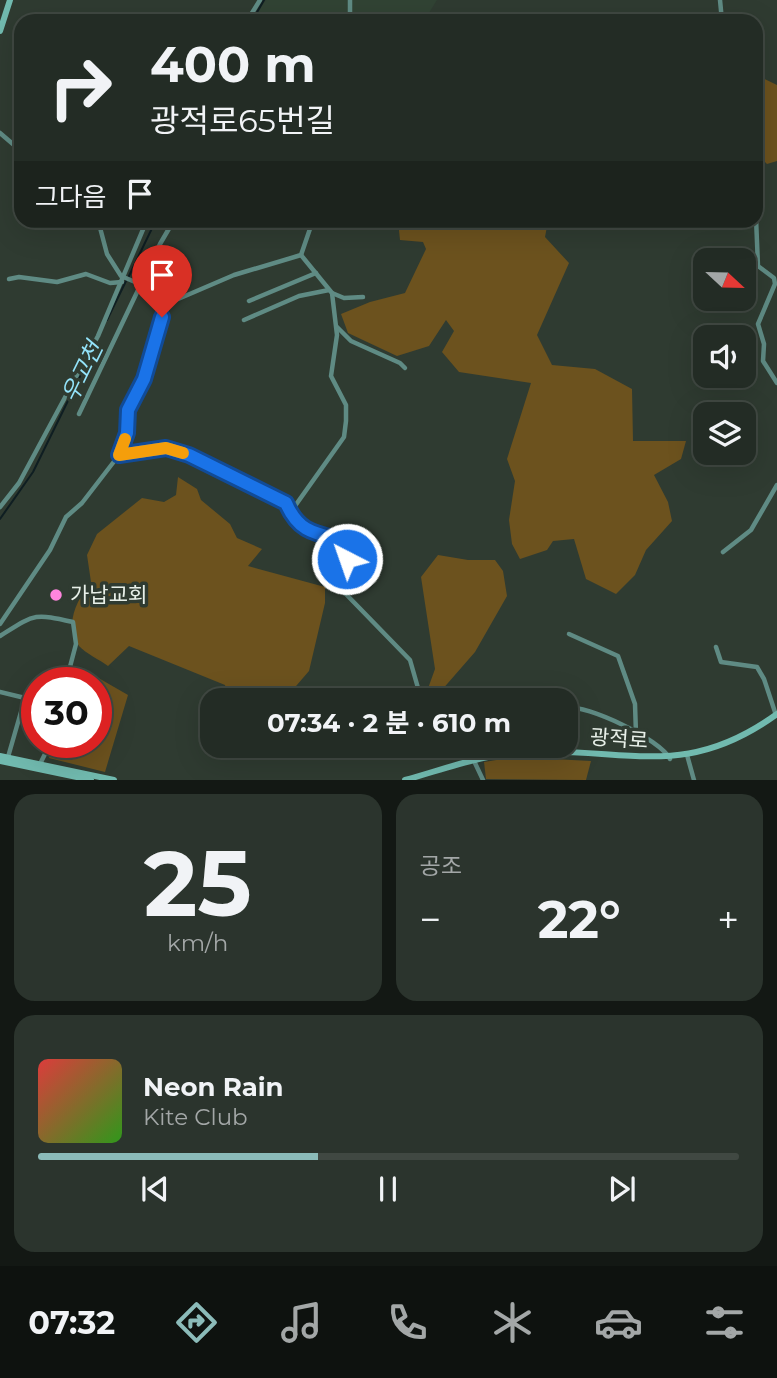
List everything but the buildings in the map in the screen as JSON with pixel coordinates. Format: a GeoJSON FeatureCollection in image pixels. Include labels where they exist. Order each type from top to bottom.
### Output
{"type":"FeatureCollection","features":[{"type":"Feature","properties":{"kind":"main road"},"geometry":{"type":"LineString","coordinates":[[0,31],[10,0]]}},
{"type":"Feature","properties":{"kind":"main road","name":"광적로"},"geometry":{"type":"LineString","coordinates":[[578,754],[670,759],[737,739],[776,714]]}},
{"type":"Feature","properties":{"kind":"main road"},"geometry":{"type":"LineString","coordinates":[[0,756],[114,779]]}},
{"type":"Feature","properties":{"kind":"main road","name":"광적로"},"geometry":{"type":"LineString","coordinates":[[405,779],[475,758]]}},
{"type":"Feature","properties":{"kind":"main road"},"geometry":{"type":"LineString","coordinates":[[0,761],[91,779]]}},
{"type":"Feature","properties":{"kind":"street"},"geometry":{"type":"LineString","coordinates":[[0,134],[14,145]]}},
{"type":"Feature","properties":{"kind":"street"},"geometry":{"type":"LineString","coordinates":[[100,228],[107,254],[125,279]]}},
{"type":"Feature","properties":{"kind":"street"},"geometry":{"type":"LineString","coordinates":[[0,507],[24,474],[98,336],[125,279],[144,228]]}},
{"type":"Feature","properties":{"kind":"street"},"geometry":{"type":"LineString","coordinates":[[79,414],[170,228]]}},
{"type":"Feature","properties":{"kind":"street"},"geometry":{"type":"LineString","coordinates":[[301,256],[310,228]]}},
{"type":"Feature","properties":{"kind":"street"},"geometry":{"type":"LineString","coordinates":[[756,228],[758,265],[775,278],[773,291],[758,318],[758,324],[764,344],[763,361],[777,383]]}},
{"type":"Feature","properties":{"kind":"street"},"geometry":{"type":"LineString","coordinates":[[301,256],[331,292],[344,298],[363,297]]}},
{"type":"Feature","properties":{"kind":"street"},"geometry":{"type":"LineString","coordinates":[[0,624],[50,550],[66,517],[82,503],[119,455],[127,433],[128,410],[144,379],[162,317],[171,302],[234,275],[301,256]]}},
{"type":"Feature","properties":{"kind":"street"},"geometry":{"type":"LineString","coordinates":[[249,301],[316,273]]}},
{"type":"Feature","properties":{"kind":"street"},"geometry":{"type":"LineString","coordinates":[[9,279],[19,277],[57,282],[86,274],[110,283],[125,279],[168,296],[171,302]]}},
{"type":"Feature","properties":{"kind":"street"},"geometry":{"type":"LineString","coordinates":[[244,320],[299,296],[331,292]]}},
{"type":"Feature","properties":{"kind":"street"},"geometry":{"type":"LineString","coordinates":[[290,513],[344,437],[346,405],[331,376],[336,327],[331,292]]}},
{"type":"Feature","properties":{"kind":"street"},"geometry":{"type":"LineString","coordinates":[[336,327],[351,341],[400,363],[405,368]]}},
{"type":"Feature","properties":{"kind":"street"},"geometry":{"type":"LineString","coordinates":[[119,455],[166,448],[189,455],[286,503],[294,521],[313,533],[341,540],[347,559],[341,589],[410,660],[418,688]]}},
{"type":"Feature","properties":{"kind":"street"},"geometry":{"type":"LineString","coordinates":[[723,552],[751,530],[777,485]]}},
{"type":"Feature","properties":{"kind":"street"},"geometry":{"type":"LineString","coordinates":[[0,637],[17,624],[39,615],[73,622],[76,645],[70,667]]}},
{"type":"Feature","properties":{"kind":"street","name":"광적로"},"geometry":{"type":"LineString","coordinates":[[569,634],[618,656],[635,704],[636,734]]}},
{"type":"Feature","properties":{"kind":"street","name":"광적로"},"geometry":{"type":"LineString","coordinates":[[716,647],[721,662],[757,667],[776,714]]}},
{"type":"Feature","properties":{"kind":"street"},"geometry":{"type":"LineString","coordinates":[[0,692],[25,698],[8,757]]}},
{"type":"Feature","properties":{"kind":"street","name":"광적로"},"geometry":{"type":"LineString","coordinates":[[578,709],[590,710],[665,749],[670,759]]}},
{"type":"Feature","properties":{"kind":"street"},"geometry":{"type":"LineString","coordinates":[[687,755],[694,779]]}},
{"type":"Feature","properties":{"kind":"street"},"geometry":{"type":"LineString","coordinates":[[40,764],[43,758]]}},
{"type":"Feature","properties":{"kind":"street"},"geometry":{"type":"LineString","coordinates":[[478,758],[483,779]]}},
{"type":"Feature","properties":{"kind":"shaded area"},"geometry":{"type":"Polygon","coordinates":[[[266,0],[437,0],[428,14],[257,14],[266,0]]]}},
{"type":"Feature","properties":{"kind":"shaded area"},"geometry":{"type":"Polygon","coordinates":[[[763,78],[777,85],[777,161],[767,164],[763,160],[763,78]]]}},
{"type":"Feature","properties":{"kind":"shaded area"},"geometry":{"type":"Polygon","coordinates":[[[399,228],[547,228],[545,237],[569,263],[537,335],[552,365],[595,369],[632,389],[633,441],[686,441],[681,459],[654,475],[668,502],[672,521],[646,550],[635,575],[616,594],[586,579],[574,539],[553,541],[547,550],[520,559],[512,544],[509,520],[515,481],[507,459],[531,383],[459,372],[442,352],[454,331],[446,320],[429,346],[397,356],[348,333],[341,314],[370,302],[405,293],[426,249],[423,242],[400,240],[399,228]]]}},
{"type":"Feature","properties":{"kind":"shaded area"},"geometry":{"type":"Polygon","coordinates":[[[178,477],[197,489],[201,500],[230,524],[237,538],[262,549],[248,566],[325,587],[325,603],[309,671],[294,688],[226,688],[225,685],[129,646],[108,666],[79,646],[73,629],[74,612],[91,582],[87,555],[97,534],[142,498],[164,502],[176,495],[178,477]]]}},
{"type":"Feature","properties":{"kind":"shaded area"},"geometry":{"type":"Polygon","coordinates":[[[438,555],[468,560],[495,560],[503,571],[507,596],[475,652],[444,688],[428,688],[435,669],[421,577],[438,555]]]}},
{"type":"Feature","properties":{"kind":"shaded area"},"geometry":{"type":"Polygon","coordinates":[[[112,686],[128,695],[112,749],[112,686]]]}},
{"type":"Feature","properties":{"kind":"shaded area"},"geometry":{"type":"Polygon","coordinates":[[[49,758],[109,758],[105,772],[49,758]]]}},
{"type":"Feature","properties":{"kind":"shaded area"},"geometry":{"type":"Polygon","coordinates":[[[509,758],[591,761],[586,780],[486,779],[484,762],[509,758]]]}},
{"type":"Feature","properties":{"kind":"waterway","name":"우고천"},"geometry":{"type":"LineString","coordinates":[[256,14],[264,0]]}},
{"type":"Feature","properties":{"kind":"waterway","name":"우고천"},"geometry":{"type":"LineString","coordinates":[[129,276],[152,228]]}},
{"type":"Feature","properties":{"kind":"waterway","name":"우고천"},"geometry":{"type":"LineString","coordinates":[[107,320],[126,281]]}},
{"type":"Feature","properties":{"kind":"waterway","name":"우고천"},"geometry":{"type":"LineString","coordinates":[[0,519],[33,472],[88,360]]}},
{"type":"Feature","properties":{"kind":"slow traffic"},"geometry":{"type":"LineString","coordinates":[[125,439],[119,455],[166,448],[183,453]]}},
{"type":"Feature","properties":{"kind":"place","name":"가납교회"},"geometry":{"type":"Point","coordinates":[56,595]}},
{"type":"Feature","properties":{"kind":"route"},"geometry":{"type":"LineString","coordinates":[[162,317],[144,379],[128,410],[127,433],[119,455],[166,448],[189,455],[286,503],[294,521],[313,533],[341,540],[347,559]]}}]}
